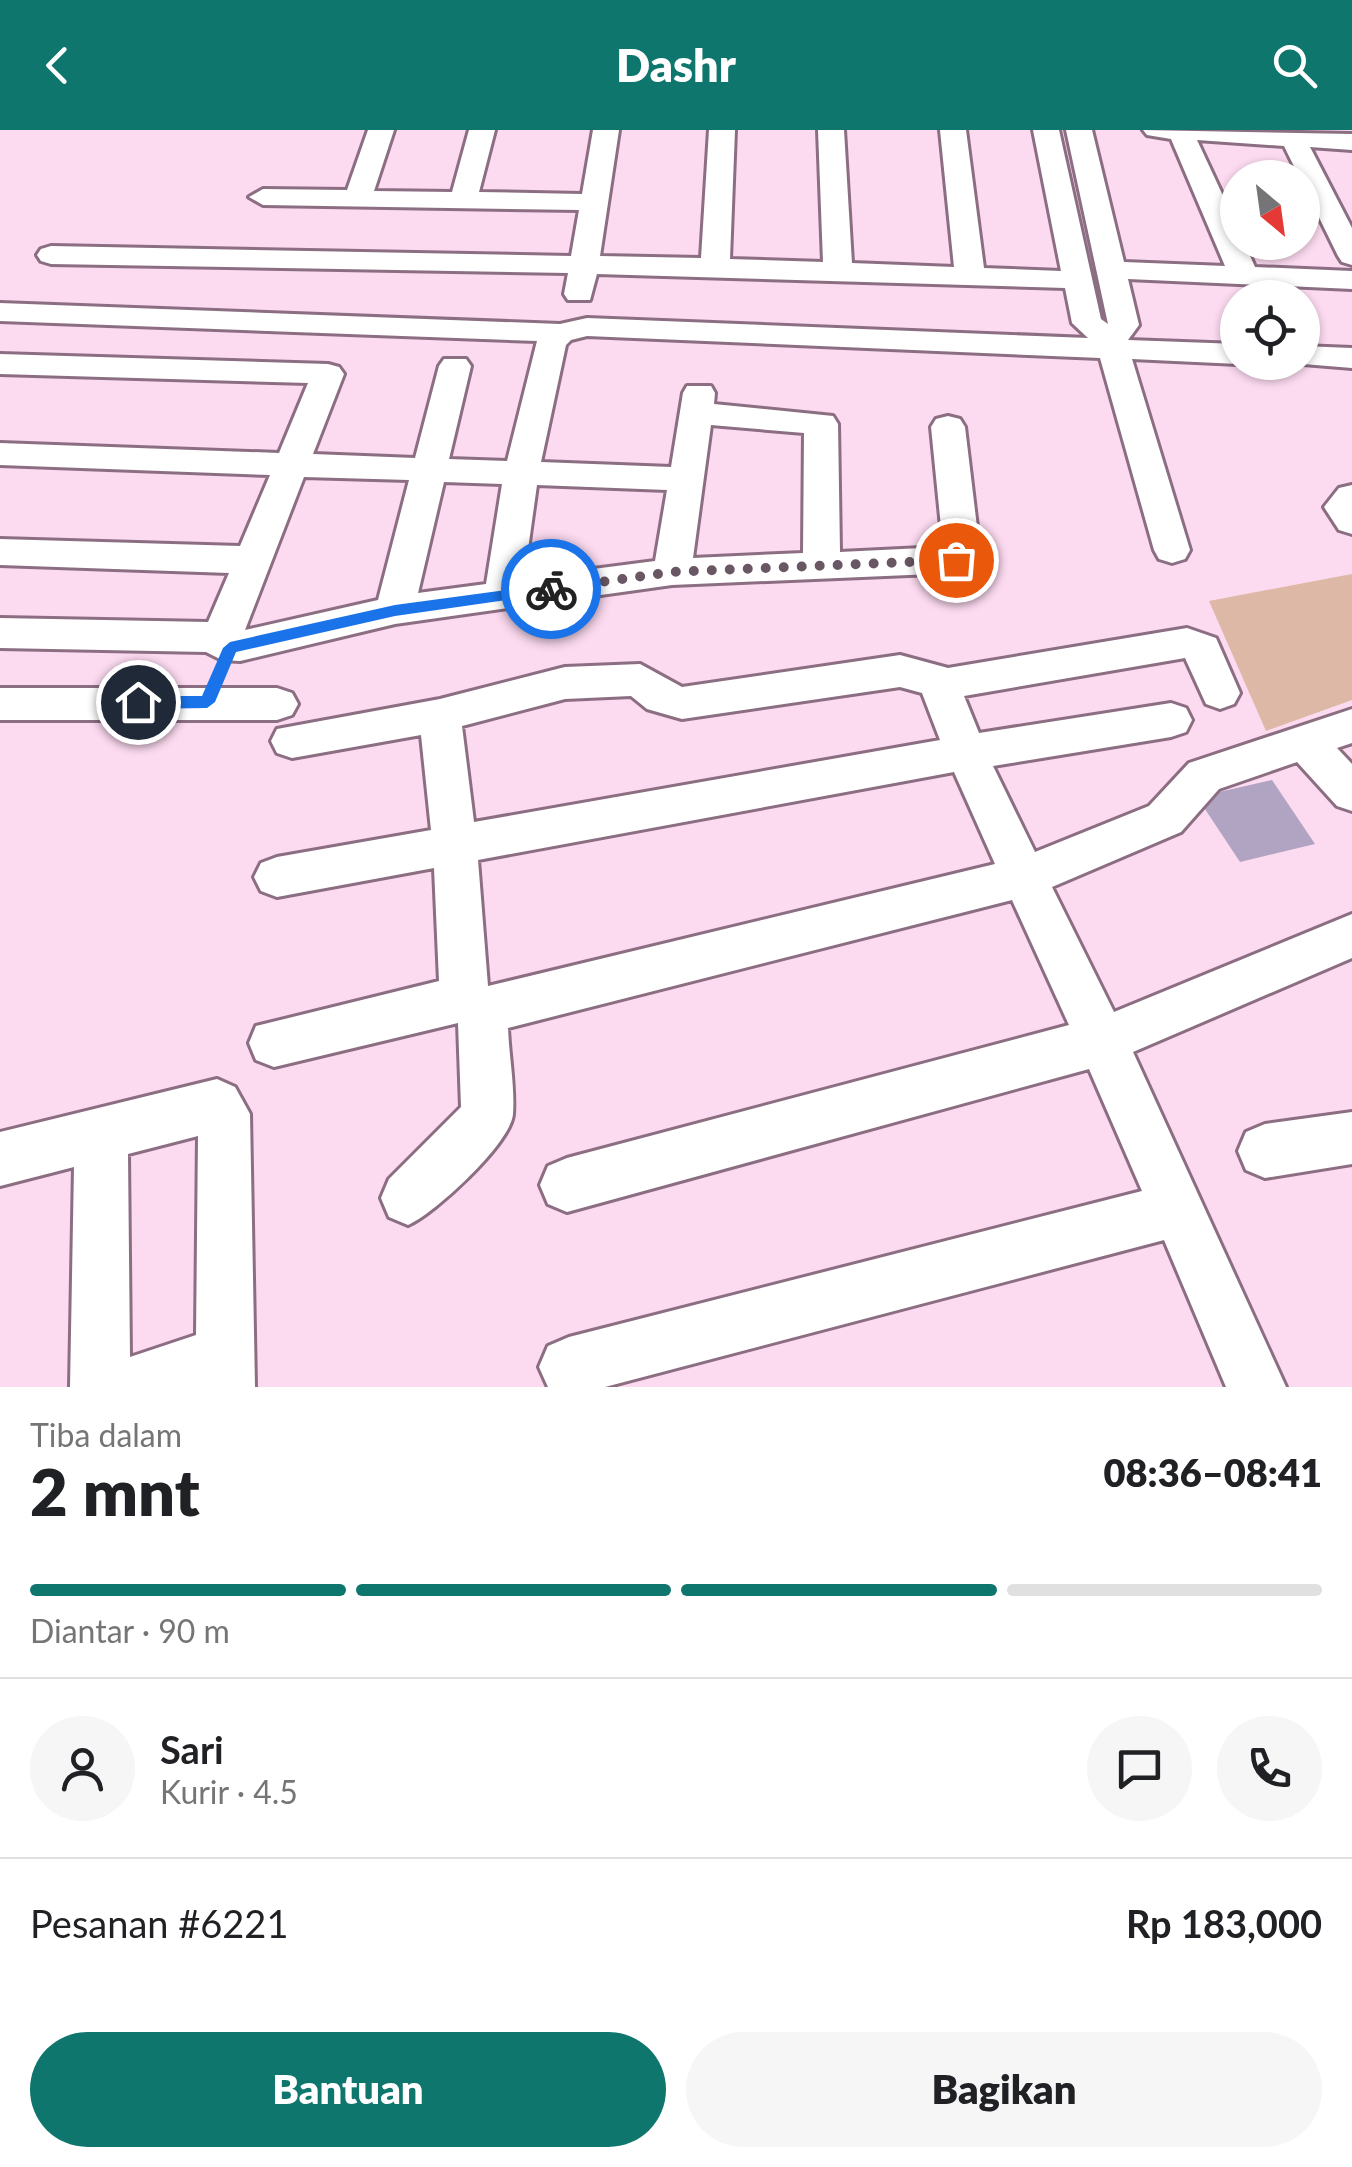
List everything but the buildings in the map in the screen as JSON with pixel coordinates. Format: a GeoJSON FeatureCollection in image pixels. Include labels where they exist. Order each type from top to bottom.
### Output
{"type":"FeatureCollection","features":[{"type":"Feature","properties":{"kind":"street"},"geometry":{"type":"LineString","coordinates":[[358,198],[381,130]]}},
{"type":"Feature","properties":{"kind":"street"},"geometry":{"type":"LineString","coordinates":[[463,200],[482,130]]}},
{"type":"Feature","properties":{"kind":"street"},"geometry":{"type":"LineString","coordinates":[[503,596],[522,470],[551,344],[567,331],[584,266],[606,130]]}},
{"type":"Feature","properties":{"kind":"street"},"geometry":{"type":"LineString","coordinates":[[715,267],[722,130]]}},
{"type":"Feature","properties":{"kind":"street"},"geometry":{"type":"LineString","coordinates":[[831,130],[838,272]]}},
{"type":"Feature","properties":{"kind":"street"},"geometry":{"type":"LineString","coordinates":[[952,130],[970,276]]}},
{"type":"Feature","properties":{"kind":"street"},"geometry":{"type":"LineString","coordinates":[[1046,130],[1087,323],[1112,345],[1172,550]]}},
{"type":"Feature","properties":{"kind":"street"},"geometry":{"type":"LineString","coordinates":[[1078,130],[1124,325],[1112,345]]}},
{"type":"Feature","properties":{"kind":"street"},"geometry":{"type":"LineString","coordinates":[[1168,131],[1352,142]]}},
{"type":"Feature","properties":{"kind":"street"},"geometry":{"type":"LineString","coordinates":[[1168,131],[1244,275]]}},
{"type":"Feature","properties":{"kind":"street"},"geometry":{"type":"LineString","coordinates":[[1293,138],[1352,256]]}},
{"type":"Feature","properties":{"kind":"street"},"geometry":{"type":"LineString","coordinates":[[263,197],[593,202]]}},
{"type":"Feature","properties":{"kind":"street"},"geometry":{"type":"LineString","coordinates":[[1066,224],[1101,225]]}},
{"type":"Feature","properties":{"kind":"street"},"geometry":{"type":"LineString","coordinates":[[51,255],[715,267],[1078,280]]}},
{"type":"Feature","properties":{"kind":"street"},"geometry":{"type":"LineString","coordinates":[[1112,270],[1352,280]]}},
{"type":"Feature","properties":{"kind":"street"},"geometry":{"type":"LineString","coordinates":[[0,312],[1112,345],[1220,353]]}},
{"type":"Feature","properties":{"kind":"street"},"geometry":{"type":"LineString","coordinates":[[1320,357],[1352,358]]}},
{"type":"Feature","properties":{"kind":"street"},"geometry":{"type":"LineString","coordinates":[[0,364],[328,374],[252,560],[207,702]]}},
{"type":"Feature","properties":{"kind":"street"},"geometry":{"type":"LineString","coordinates":[[395,610],[455,366]]}},
{"type":"Feature","properties":{"kind":"street"},"geometry":{"type":"LineString","coordinates":[[672,572],[697,403],[821,424],[822,568]]}},
{"type":"Feature","properties":{"kind":"street"},"geometry":{"type":"LineString","coordinates":[[0,633],[226,642],[395,610],[672,572],[822,568],[960,558],[961,531],[948,426]]}},
{"type":"Feature","properties":{"kind":"street"},"geometry":{"type":"LineString","coordinates":[[0,454],[686,478]]}},
{"type":"Feature","properties":{"kind":"street"},"geometry":{"type":"LineString","coordinates":[[1352,497],[1342,507],[1352,522]]}},
{"type":"Feature","properties":{"kind":"street"},"geometry":{"type":"LineString","coordinates":[[0,552],[252,560]]}},
{"type":"Feature","properties":{"kind":"street"},"geometry":{"type":"LineString","coordinates":[[939,684],[1187,644],[1202,649],[1220,693]]}},
{"type":"Feature","properties":{"kind":"street"},"geometry":{"type":"LineString","coordinates":[[0,704],[207,702],[284,723],[440,714],[564,683],[640,680],[661,698],[682,703],[921,671],[939,684],[964,752],[1102,1041],[1256,1387]]}},
{"type":"Feature","properties":{"kind":"street"},"geometry":{"type":"LineString","coordinates":[[408,1198],[487,1118],[440,714]]}},
{"type":"Feature","properties":{"kind":"street"},"geometry":{"type":"LineString","coordinates":[[277,877],[964,752],[1171,720]]}},
{"type":"Feature","properties":{"kind":"street"},"geometry":{"type":"LineString","coordinates":[[274,1043],[473,1005],[1025,877],[1165,819],[1204,776],[1352,726]]}},
{"type":"Feature","properties":{"kind":"street"},"geometry":{"type":"LineString","coordinates":[[1307,744],[1352,793]]}},
{"type":"Feature","properties":{"kind":"street"},"geometry":{"type":"LineString","coordinates":[[567,1185],[1102,1041],[1352,936]]}},
{"type":"Feature","properties":{"kind":"street"},"geometry":{"type":"LineString","coordinates":[[0,1160],[203,1107],[216,1106],[224,1114],[225,1371],[130,1387]]}},
{"type":"Feature","properties":{"kind":"street"},"geometry":{"type":"LineString","coordinates":[[100,1387],[101,1134]]}},
{"type":"Feature","properties":{"kind":"street"},"geometry":{"type":"LineString","coordinates":[[1265,1151],[1352,1138]]}},
{"type":"Feature","properties":{"kind":"street"},"geometry":{"type":"LineString","coordinates":[[568,1366],[1178,1209]]}},
{"type":"Feature","properties":{"kind":"shaded area"},"geometry":{"type":"Polygon","coordinates":[[[1352,574],[1352,700],[1266,731],[1209,601],[1352,574]]]}},
{"type":"Feature","properties":{"kind":"way so far"},"geometry":{"type":"LineString","coordinates":[[551,589],[672,572],[956,560]]}},
{"type":"Feature","properties":{"kind":"route"},"geometry":{"type":"LineString","coordinates":[[138,702],[207,702],[230,648],[395,610],[551,589]]}}]}
